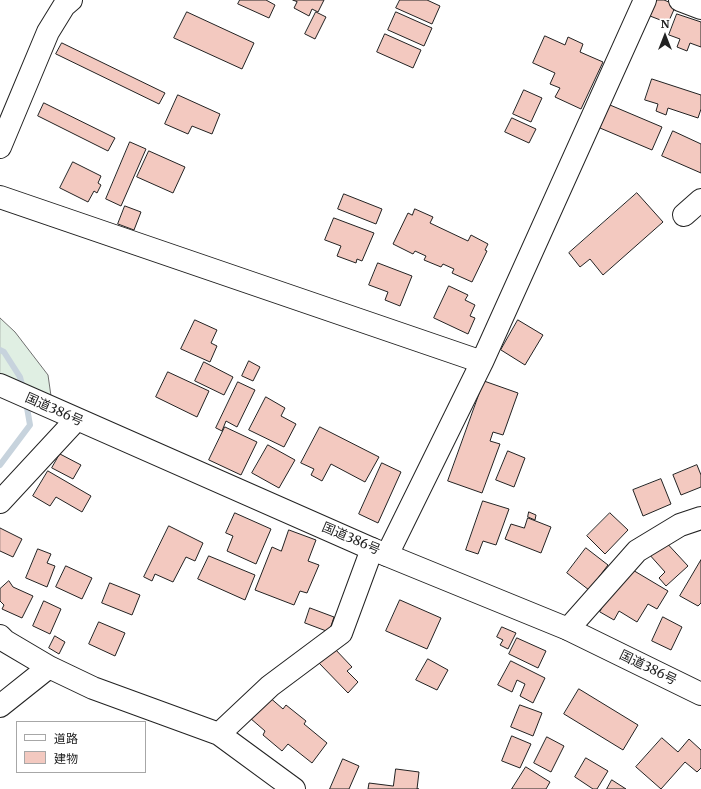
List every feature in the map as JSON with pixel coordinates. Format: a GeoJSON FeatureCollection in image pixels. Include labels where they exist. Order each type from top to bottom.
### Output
{"type":"FeatureCollection","features":[{"type":"Feature","properties":{"kind":"main road"},"geometry":{"type":"LineString","coordinates":[[0,147],[48,32],[64,6],[71,0]]}},
{"type":"Feature","properties":{"kind":"main road"},"geometry":{"type":"LineString","coordinates":[[219,734],[270,686],[341,633],[380,552],[482,362],[645,0]]}},
{"type":"Feature","properties":{"kind":"main road"},"geometry":{"type":"LineString","coordinates":[[680,0],[701,8]]}},
{"type":"Feature","properties":{"kind":"main road"},"geometry":{"type":"LineString","coordinates":[[0,197],[482,362]]}},
{"type":"Feature","properties":{"kind":"main road"},"geometry":{"type":"LineString","coordinates":[[684,215],[701,200]]}},
{"type":"Feature","properties":{"kind":"main road","name":"国道386号"},"geometry":{"type":"LineString","coordinates":[[0,385],[380,552],[568,629],[701,694]]}},
{"type":"Feature","properties":{"kind":"main road"},"geometry":{"type":"LineString","coordinates":[[0,502],[71,417]]}},
{"type":"Feature","properties":{"kind":"main road"},"geometry":{"type":"LineString","coordinates":[[568,629],[638,550],[680,525],[701,518]]}},
{"type":"Feature","properties":{"kind":"main road"},"geometry":{"type":"LineString","coordinates":[[0,636],[49,667],[93,688],[219,734],[294,789]]}},
{"type":"Feature","properties":{"kind":"main road"},"geometry":{"type":"LineString","coordinates":[[0,706],[49,667]]}},
{"type":"Feature","properties":{"kind":"green space"},"geometry":{"type":"Polygon","coordinates":[[[0,318],[15,332],[48,375],[51,396],[0,376],[0,318]]]}},
{"type":"Feature","properties":{"kind":"building"},"geometry":{"type":"Polygon","coordinates":[[[240,0],[266,0],[275,5],[269,18],[238,4],[240,0]]]}},
{"type":"Feature","properties":{"kind":"building"},"geometry":{"type":"Polygon","coordinates":[[[293,0],[324,0],[318,12],[312,9],[309,16],[294,8],[297,2],[293,0]]]}},
{"type":"Feature","properties":{"kind":"building"},"geometry":{"type":"Polygon","coordinates":[[[400,0],[427,0],[440,6],[432,24],[396,8],[400,0]]]}},
{"type":"Feature","properties":{"kind":"building"},"geometry":{"type":"Polygon","coordinates":[[[657,0],[664,0],[676,5],[668,23],[650,16],[657,0]]]}},
{"type":"Feature","properties":{"kind":"building"},"geometry":{"type":"Polygon","coordinates":[[[187,12],[254,43],[242,69],[174,38],[187,12]]]}},
{"type":"Feature","properties":{"kind":"building"},"geometry":{"type":"Polygon","coordinates":[[[316,12],[326,17],[315,39],[305,34],[316,12]]]}},
{"type":"Feature","properties":{"kind":"building"},"geometry":{"type":"Polygon","coordinates":[[[396,12],[432,28],[424,46],[388,30],[396,12]]]}},
{"type":"Feature","properties":{"kind":"building"},"geometry":{"type":"Polygon","coordinates":[[[677,14],[701,22],[701,47],[690,43],[687,51],[677,47],[680,39],[669,35],[677,14]]]}},
{"type":"Feature","properties":{"kind":"building"},"geometry":{"type":"Polygon","coordinates":[[[385,34],[421,50],[413,68],[377,52],[385,34]]]}},
{"type":"Feature","properties":{"kind":"building"},"geometry":{"type":"Polygon","coordinates":[[[545,36],[565,45],[568,37],[583,44],[580,52],[603,62],[581,109],[555,97],[560,88],[550,84],[555,73],[533,63],[545,36]]]}},
{"type":"Feature","properties":{"kind":"building"},"geometry":{"type":"Polygon","coordinates":[[[62,43],[165,93],[159,104],[56,54],[62,43]]]}},
{"type":"Feature","properties":{"kind":"building"},"geometry":{"type":"Polygon","coordinates":[[[652,79],[701,95],[701,109],[698,118],[668,108],[666,115],[656,111],[658,104],[645,100],[652,79]]]}},
{"type":"Feature","properties":{"kind":"building"},"geometry":{"type":"Polygon","coordinates":[[[524,90],[542,98],[531,122],[513,114],[524,90]]]}},
{"type":"Feature","properties":{"kind":"building"},"geometry":{"type":"Polygon","coordinates":[[[178,95],[220,114],[212,134],[192,126],[188,134],[165,124],[178,95]]]}},
{"type":"Feature","properties":{"kind":"building"},"geometry":{"type":"Polygon","coordinates":[[[44,103],[115,138],[108,151],[38,116],[44,103]]]}},
{"type":"Feature","properties":{"kind":"building"},"geometry":{"type":"Polygon","coordinates":[[[610,105],[662,127],[652,150],[600,128],[610,105]]]}},
{"type":"Feature","properties":{"kind":"building"},"geometry":{"type":"Polygon","coordinates":[[[512,118],[536,129],[529,143],[505,132],[512,118]]]}},
{"type":"Feature","properties":{"kind":"building"},"geometry":{"type":"Polygon","coordinates":[[[673,131],[701,144],[701,173],[662,156],[673,131]]]}},
{"type":"Feature","properties":{"kind":"building"},"geometry":{"type":"Polygon","coordinates":[[[130,142],[146,149],[121,206],[106,199],[130,142]]]}},
{"type":"Feature","properties":{"kind":"building"},"geometry":{"type":"Polygon","coordinates":[[[149,151],[185,167],[173,193],[137,177],[149,151]]]}},
{"type":"Feature","properties":{"kind":"building"},"geometry":{"type":"Polygon","coordinates":[[[73,162],[101,176],[98,183],[101,185],[97,193],[94,191],[88,202],[60,188],[73,162]]]}},
{"type":"Feature","properties":{"kind":"building"},"geometry":{"type":"Polygon","coordinates":[[[637,193],[663,222],[603,275],[590,259],[580,267],[569,253],[637,193]]]}},
{"type":"Feature","properties":{"kind":"building"},"geometry":{"type":"Polygon","coordinates":[[[344,194],[382,209],[376,224],[338,209],[344,194]]]}},
{"type":"Feature","properties":{"kind":"building"},"geometry":{"type":"Polygon","coordinates":[[[125,206],[141,212],[134,230],[118,224],[125,206]]]}},
{"type":"Feature","properties":{"kind":"building"},"geometry":{"type":"Polygon","coordinates":[[[415,209],[433,217],[430,223],[468,241],[471,235],[488,244],[485,250],[487,251],[472,282],[452,273],[454,269],[443,264],[441,267],[424,260],[426,256],[415,251],[413,254],[393,244],[408,213],[412,215],[415,209]]]}},
{"type":"Feature","properties":{"kind":"building"},"geometry":{"type":"Polygon","coordinates":[[[334,218],[374,233],[362,261],[357,259],[356,263],[337,256],[341,246],[325,240],[334,218]]]}},
{"type":"Feature","properties":{"kind":"building"},"geometry":{"type":"Polygon","coordinates":[[[378,263],[412,276],[400,306],[385,300],[388,292],[369,285],[378,263]]]}},
{"type":"Feature","properties":{"kind":"building"},"geometry":{"type":"Polygon","coordinates":[[[449,286],[468,295],[465,300],[475,305],[470,316],[475,318],[468,334],[434,318],[449,286]]]}},
{"type":"Feature","properties":{"kind":"building"},"geometry":{"type":"Polygon","coordinates":[[[195,320],[217,330],[211,343],[217,346],[210,362],[181,349],[195,320]]]}},
{"type":"Feature","properties":{"kind":"building"},"geometry":{"type":"Polygon","coordinates":[[[518,320],[543,335],[525,365],[501,350],[518,320]]]}},
{"type":"Feature","properties":{"kind":"building"},"geometry":{"type":"Polygon","coordinates":[[[249,361],[260,367],[253,381],[242,376],[249,361]]]}},
{"type":"Feature","properties":{"kind":"building"},"geometry":{"type":"Polygon","coordinates":[[[204,362],[233,377],[224,395],[195,381],[204,362]]]}},
{"type":"Feature","properties":{"kind":"building"},"geometry":{"type":"Polygon","coordinates":[[[168,372],[209,391],[197,417],[156,397],[168,372]]]}},
{"type":"Feature","properties":{"kind":"building"},"geometry":{"type":"Polygon","coordinates":[[[484,381],[518,393],[503,435],[493,432],[490,441],[500,444],[482,493],[448,481],[484,381]]]}},
{"type":"Feature","properties":{"kind":"building"},"geometry":{"type":"Polygon","coordinates":[[[238,382],[255,390],[237,427],[226,421],[222,431],[216,428],[238,382]]]}},
{"type":"Feature","properties":{"kind":"building"},"geometry":{"type":"Polygon","coordinates":[[[266,397],[285,408],[281,416],[296,424],[284,447],[249,430],[266,397]]]}},
{"type":"Feature","properties":{"kind":"building"},"geometry":{"type":"Polygon","coordinates":[[[225,427],[257,442],[241,475],[209,460],[225,427]]]}},
{"type":"Feature","properties":{"kind":"building"},"geometry":{"type":"Polygon","coordinates":[[[320,427],[379,457],[365,482],[331,464],[322,481],[311,475],[314,469],[301,463],[320,427]]]}},
{"type":"Feature","properties":{"kind":"building"},"geometry":{"type":"Polygon","coordinates":[[[268,445],[295,460],[279,488],[252,473],[268,445]]]}},
{"type":"Feature","properties":{"kind":"building"},"geometry":{"type":"Polygon","coordinates":[[[508,451],[525,458],[514,487],[496,480],[508,451]]]}},
{"type":"Feature","properties":{"kind":"building"},"geometry":{"type":"Polygon","coordinates":[[[60,454],[81,465],[73,479],[52,468],[60,454]]]}},
{"type":"Feature","properties":{"kind":"building"},"geometry":{"type":"Polygon","coordinates":[[[382,463],[401,472],[378,523],[359,514],[382,463]]]}},
{"type":"Feature","properties":{"kind":"building"},"geometry":{"type":"Polygon","coordinates":[[[697,465],[701,475],[701,487],[681,495],[673,475],[697,465]]]}},
{"type":"Feature","properties":{"kind":"building"},"geometry":{"type":"Polygon","coordinates":[[[48,471],[91,496],[82,512],[56,497],[50,506],[33,496],[48,471]]]}},
{"type":"Feature","properties":{"kind":"building"},"geometry":{"type":"Polygon","coordinates":[[[661,479],[671,504],[643,516],[633,490],[661,479]]]}},
{"type":"Feature","properties":{"kind":"building"},"geometry":{"type":"Polygon","coordinates":[[[483,501],[509,509],[496,545],[483,541],[478,554],[466,550],[483,501]]]}},
{"type":"Feature","properties":{"kind":"building"},"geometry":{"type":"Polygon","coordinates":[[[529,512],[536,515],[535,520],[528,517],[529,512]]]}},
{"type":"Feature","properties":{"kind":"building"},"geometry":{"type":"Polygon","coordinates":[[[235,513],[271,529],[256,564],[227,551],[233,536],[226,533],[235,513]]]}},
{"type":"Feature","properties":{"kind":"building"},"geometry":{"type":"Polygon","coordinates":[[[610,513],[628,530],[605,554],[587,536],[610,513]]]}},
{"type":"Feature","properties":{"kind":"building"},"geometry":{"type":"Polygon","coordinates":[[[528,518],[551,527],[541,553],[505,539],[511,524],[524,528],[528,518]]]}},
{"type":"Feature","properties":{"kind":"building"},"geometry":{"type":"Polygon","coordinates":[[[169,526],[203,543],[195,561],[186,557],[173,582],[155,574],[152,581],[144,577],[169,526]]]}},
{"type":"Feature","properties":{"kind":"building"},"geometry":{"type":"Polygon","coordinates":[[[0,528],[22,539],[13,557],[0,551],[0,528]]]}},
{"type":"Feature","properties":{"kind":"building"},"geometry":{"type":"Polygon","coordinates":[[[289,530],[316,540],[308,561],[319,565],[307,593],[300,591],[294,605],[255,590],[272,547],[281,551],[289,530]]]}},
{"type":"Feature","properties":{"kind":"building"},"geometry":{"type":"Polygon","coordinates":[[[663,539],[688,566],[666,586],[659,578],[665,572],[648,553],[663,539]]]}},
{"type":"Feature","properties":{"kind":"building"},"geometry":{"type":"Polygon","coordinates":[[[586,548],[608,565],[589,590],[567,573],[586,548]]]}},
{"type":"Feature","properties":{"kind":"building"},"geometry":{"type":"Polygon","coordinates":[[[38,549],[51,554],[47,563],[55,566],[47,587],[26,578],[38,549]]]}},
{"type":"Feature","properties":{"kind":"building"},"geometry":{"type":"Polygon","coordinates":[[[209,556],[255,575],[245,600],[198,579],[209,556]]]}},
{"type":"Feature","properties":{"kind":"building"},"geometry":{"type":"Polygon","coordinates":[[[701,560],[701,603],[698,606],[680,596],[701,560]]]}},
{"type":"Feature","properties":{"kind":"building"},"geometry":{"type":"Polygon","coordinates":[[[66,566],[92,578],[82,599],[56,587],[66,566]]]}},
{"type":"Feature","properties":{"kind":"building"},"geometry":{"type":"Polygon","coordinates":[[[626,566],[668,591],[657,609],[648,604],[637,622],[619,611],[614,620],[600,612],[626,566]]]}},
{"type":"Feature","properties":{"kind":"building"},"geometry":{"type":"Polygon","coordinates":[[[9,581],[13,587],[33,596],[22,618],[2,609],[4,605],[0,601],[0,589],[9,581]]]}},
{"type":"Feature","properties":{"kind":"building"},"geometry":{"type":"Polygon","coordinates":[[[110,583],[140,595],[132,615],[102,603],[110,583]]]}},
{"type":"Feature","properties":{"kind":"building"},"geometry":{"type":"Polygon","coordinates":[[[400,600],[441,618],[427,649],[386,631],[400,600]]]}},
{"type":"Feature","properties":{"kind":"building"},"geometry":{"type":"Polygon","coordinates":[[[44,601],[61,609],[50,634],[33,626],[44,601]]]}},
{"type":"Feature","properties":{"kind":"building"},"geometry":{"type":"Polygon","coordinates":[[[310,608],[334,617],[329,632],[305,623],[310,608]]]}},
{"type":"Feature","properties":{"kind":"building"},"geometry":{"type":"Polygon","coordinates":[[[663,617],[682,627],[671,650],[652,641],[663,617]]]}},
{"type":"Feature","properties":{"kind":"building"},"geometry":{"type":"Polygon","coordinates":[[[99,622],[125,633],[115,656],[89,644],[99,622]]]}},
{"type":"Feature","properties":{"kind":"building"},"geometry":{"type":"Polygon","coordinates":[[[502,627],[516,633],[508,649],[500,645],[503,640],[497,637],[502,627]]]}},
{"type":"Feature","properties":{"kind":"building"},"geometry":{"type":"Polygon","coordinates":[[[55,636],[65,642],[59,654],[49,648],[55,636]]]}},
{"type":"Feature","properties":{"kind":"building"},"geometry":{"type":"Polygon","coordinates":[[[517,638],[546,651],[538,668],[509,654],[517,638]]]}},
{"type":"Feature","properties":{"kind":"building"},"geometry":{"type":"Polygon","coordinates":[[[334,648],[352,667],[347,671],[358,682],[348,693],[319,663],[334,648]]]}},
{"type":"Feature","properties":{"kind":"building"},"geometry":{"type":"Polygon","coordinates":[[[428,659],[448,670],[437,690],[416,680],[428,659]]]}},
{"type":"Feature","properties":{"kind":"building"},"geometry":{"type":"Polygon","coordinates":[[[511,661],[545,678],[533,703],[520,696],[525,684],[517,680],[512,692],[498,685],[511,661]]]}},
{"type":"Feature","properties":{"kind":"building"},"geometry":{"type":"Polygon","coordinates":[[[579,689],[638,725],[623,750],[564,714],[579,689]]]}},
{"type":"Feature","properties":{"kind":"building"},"geometry":{"type":"Polygon","coordinates":[[[268,696],[283,709],[286,705],[306,721],[304,724],[327,743],[312,763],[288,744],[282,751],[263,735],[265,731],[250,718],[268,696]]]}},
{"type":"Feature","properties":{"kind":"building"},"geometry":{"type":"Polygon","coordinates":[[[520,705],[542,713],[533,736],[511,727],[520,705]]]}},
{"type":"Feature","properties":{"kind":"building"},"geometry":{"type":"Polygon","coordinates":[[[512,736],[531,744],[520,768],[502,761],[512,736]]]}},
{"type":"Feature","properties":{"kind":"building"},"geometry":{"type":"Polygon","coordinates":[[[547,737],[564,746],[551,772],[534,763],[547,737]]]}},
{"type":"Feature","properties":{"kind":"building"},"geometry":{"type":"Polygon","coordinates":[[[662,738],[678,752],[689,739],[701,750],[701,768],[697,772],[685,762],[661,789],[636,767],[662,738]]]}},
{"type":"Feature","properties":{"kind":"building"},"geometry":{"type":"Polygon","coordinates":[[[586,758],[608,771],[597,789],[593,789],[575,777],[586,758]]]}},
{"type":"Feature","properties":{"kind":"building"},"geometry":{"type":"Polygon","coordinates":[[[343,759],[359,766],[349,789],[330,789],[343,759]]]}},
{"type":"Feature","properties":{"kind":"building"},"geometry":{"type":"Polygon","coordinates":[[[526,767],[550,782],[546,789],[512,789],[526,767]]]}},
{"type":"Feature","properties":{"kind":"building"},"geometry":{"type":"Polygon","coordinates":[[[396,769],[419,772],[417,789],[368,789],[369,783],[393,786],[396,769]]]}},
{"type":"Feature","properties":{"kind":"building"},"geometry":{"type":"Polygon","coordinates":[[[612,780],[626,789],[607,789],[612,780]]]}},
{"type":"Feature","properties":{"kind":"waterway"},"geometry":{"type":"LineString","coordinates":[[0,350],[4,352],[20,377],[23,389]]}},
{"type":"Feature","properties":{"kind":"waterway"},"geometry":{"type":"LineString","coordinates":[[0,465],[30,425],[26,402]]}}]}
